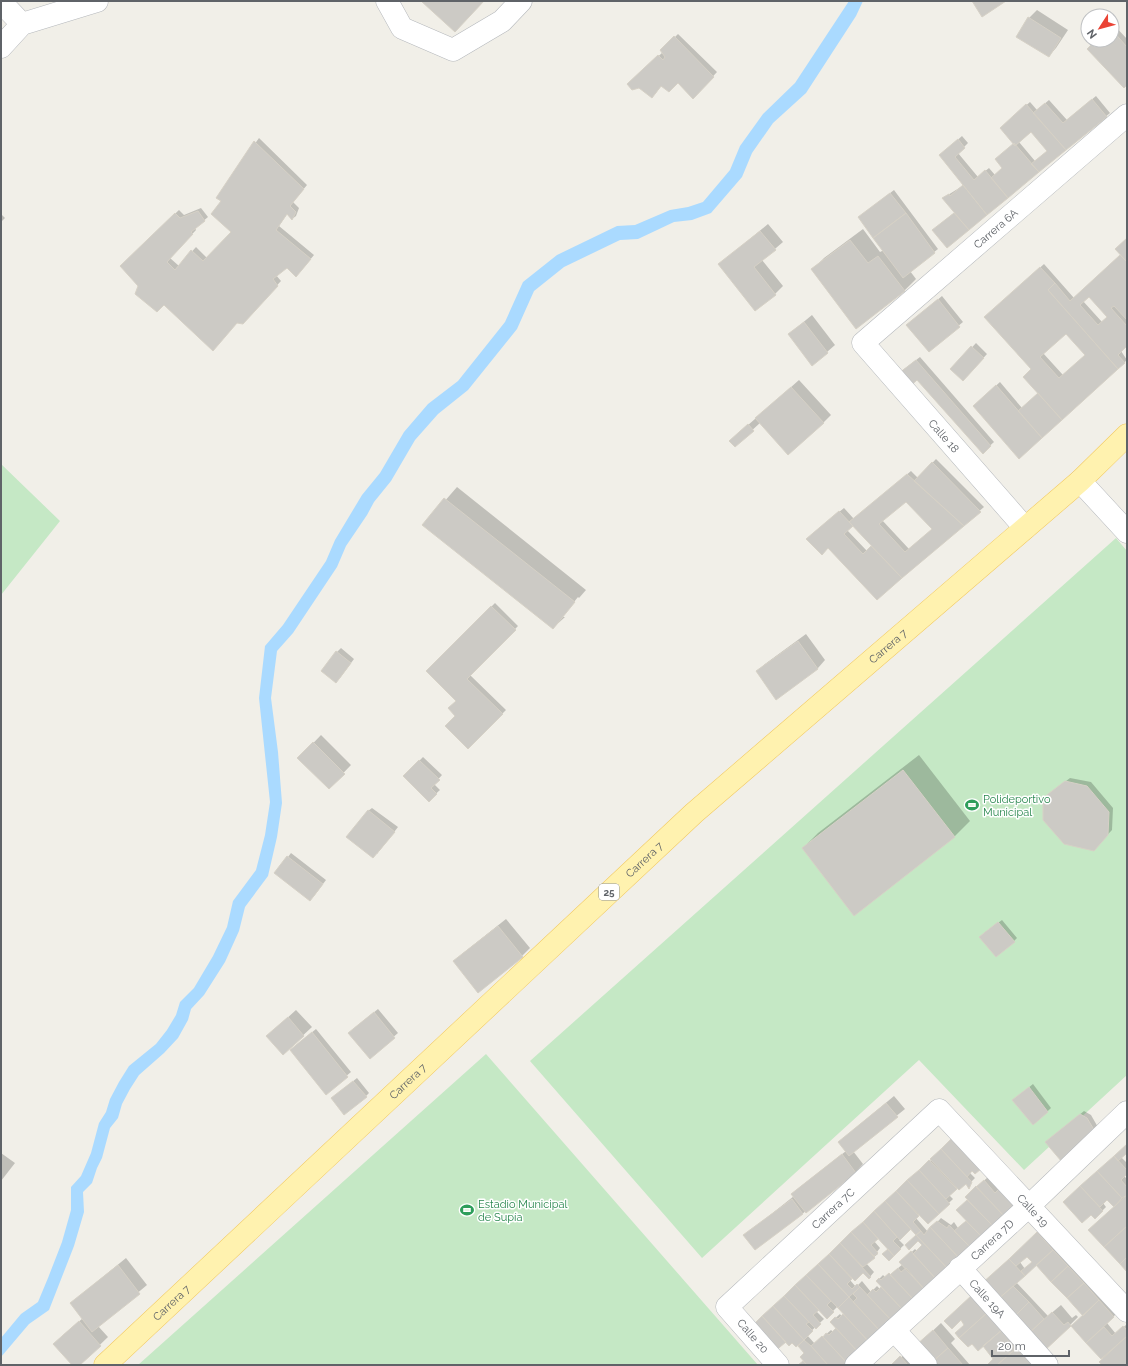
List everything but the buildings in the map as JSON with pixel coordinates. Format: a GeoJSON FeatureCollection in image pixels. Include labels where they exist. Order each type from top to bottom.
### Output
{"type":"FeatureCollection","features":[{"type":"Feature","properties":{"kind":"main road","name":"Carrera 7"},"geometry":{"type":"LineString","coordinates":[[105,1365],[694,813],[1080,481],[1127,435]]}},
{"type":"Feature","properties":{"kind":"street"},"geometry":{"type":"LineString","coordinates":[[1,47],[22,24],[97,1]]}},
{"type":"Feature","properties":{"kind":"street"},"geometry":{"type":"LineString","coordinates":[[387,1],[402,28],[454,50],[502,21],[521,1]]}},
{"type":"Feature","properties":{"kind":"street"},"geometry":{"type":"LineString","coordinates":[[1,2],[22,24]]}},
{"type":"Feature","properties":{"kind":"street","name":"Carrera 6A"},"geometry":{"type":"LineString","coordinates":[[863,342],[1127,115]]}},
{"type":"Feature","properties":{"kind":"street","name":"Calle 18"},"geometry":{"type":"LineString","coordinates":[[863,342],[1025,528]]}},
{"type":"Feature","properties":{"kind":"street"},"geometry":{"type":"LineString","coordinates":[[1080,481],[1127,532]]}},
{"type":"Feature","properties":{"kind":"street","name":"Calle 19"},"geometry":{"type":"LineString","coordinates":[[939,1110],[1127,1310]]}},
{"type":"Feature","properties":{"kind":"street","name":"Carrera 7C"},"geometry":{"type":"LineString","coordinates":[[728,1307],[939,1110]]}},
{"type":"Feature","properties":{"kind":"street","name":"Carrera 7D"},"geometry":{"type":"LineString","coordinates":[[856,1365],[1029,1206],[1127,1112]]}},
{"type":"Feature","properties":{"kind":"street","name":"Calle 19A"},"geometry":{"type":"LineString","coordinates":[[960,1268],[1047,1365]]}},
{"type":"Feature","properties":{"kind":"street","name":"Calle 20"},"geometry":{"type":"LineString","coordinates":[[728,1307],[778,1365]]}},
{"type":"Feature","properties":{"kind":"street"},"geometry":{"type":"LineString","coordinates":[[894,1330],[926,1365]]}},
{"type":"Feature","properties":{"kind":"green space"},"geometry":{"type":"Polygon","coordinates":[[[1,464],[60,521],[1,595],[1,464]]]}},
{"type":"Feature","properties":{"kind":"green space","name":"Polideportivo Municipal"},"geometry":{"type":"Polygon","coordinates":[[[1116,538],[1127,551],[1127,1075],[1024,1170],[919,1060],[702,1258],[530,1061],[1116,538]]]}},
{"type":"Feature","properties":{"kind":"green space","name":"Estadio Municipal de Supía"},"geometry":{"type":"Polygon","coordinates":[[[486,1054],[758,1365],[138,1365],[486,1054]]]}},
{"type":"Feature","properties":{"kind":"water"},"geometry":{"type":"Polygon","coordinates":[[[849,1],[863,1],[856,16],[806,93],[773,123],[752,153],[742,177],[711,213],[692,220],[674,222],[638,239],[620,240],[564,267],[534,291],[517,329],[468,390],[438,414],[415,440],[391,481],[374,502],[346,546],[337,567],[293,633],[277,651],[271,698],[278,752],[282,803],[277,837],[268,876],[245,907],[239,931],[225,962],[204,995],[191,1009],[188,1020],[178,1038],[164,1053],[139,1075],[122,1104],[118,1118],[110,1128],[102,1158],[92,1183],[83,1192],[84,1212],[74,1246],[49,1310],[29,1324],[1,1357],[1,1338],[21,1314],[38,1302],[62,1242],[71,1210],[71,1187],[81,1176],[91,1153],[99,1123],[106,1112],[110,1099],[129,1066],[156,1044],[176,1015],[180,1002],[194,988],[213,956],[227,927],[233,901],[256,870],[265,835],[270,802],[259,698],[265,646],[283,625],[326,561],[335,540],[362,495],[380,473],[404,432],[428,404],[458,381],[505,322],[523,282],[557,255],[617,226],[635,225],[670,210],[688,207],[703,202],[730,170],[740,146],[763,114],[795,83],[849,1]]]}},
{"type":"Feature","properties":{"kind":"place","name":"Polideportivo Municipal"},"geometry":{"type":"Point","coordinates":[972,805]}},
{"type":"Feature","properties":{"kind":"place","name":"Estadio Municipal de Supía"},"geometry":{"type":"Point","coordinates":[467,1210]}}]}
